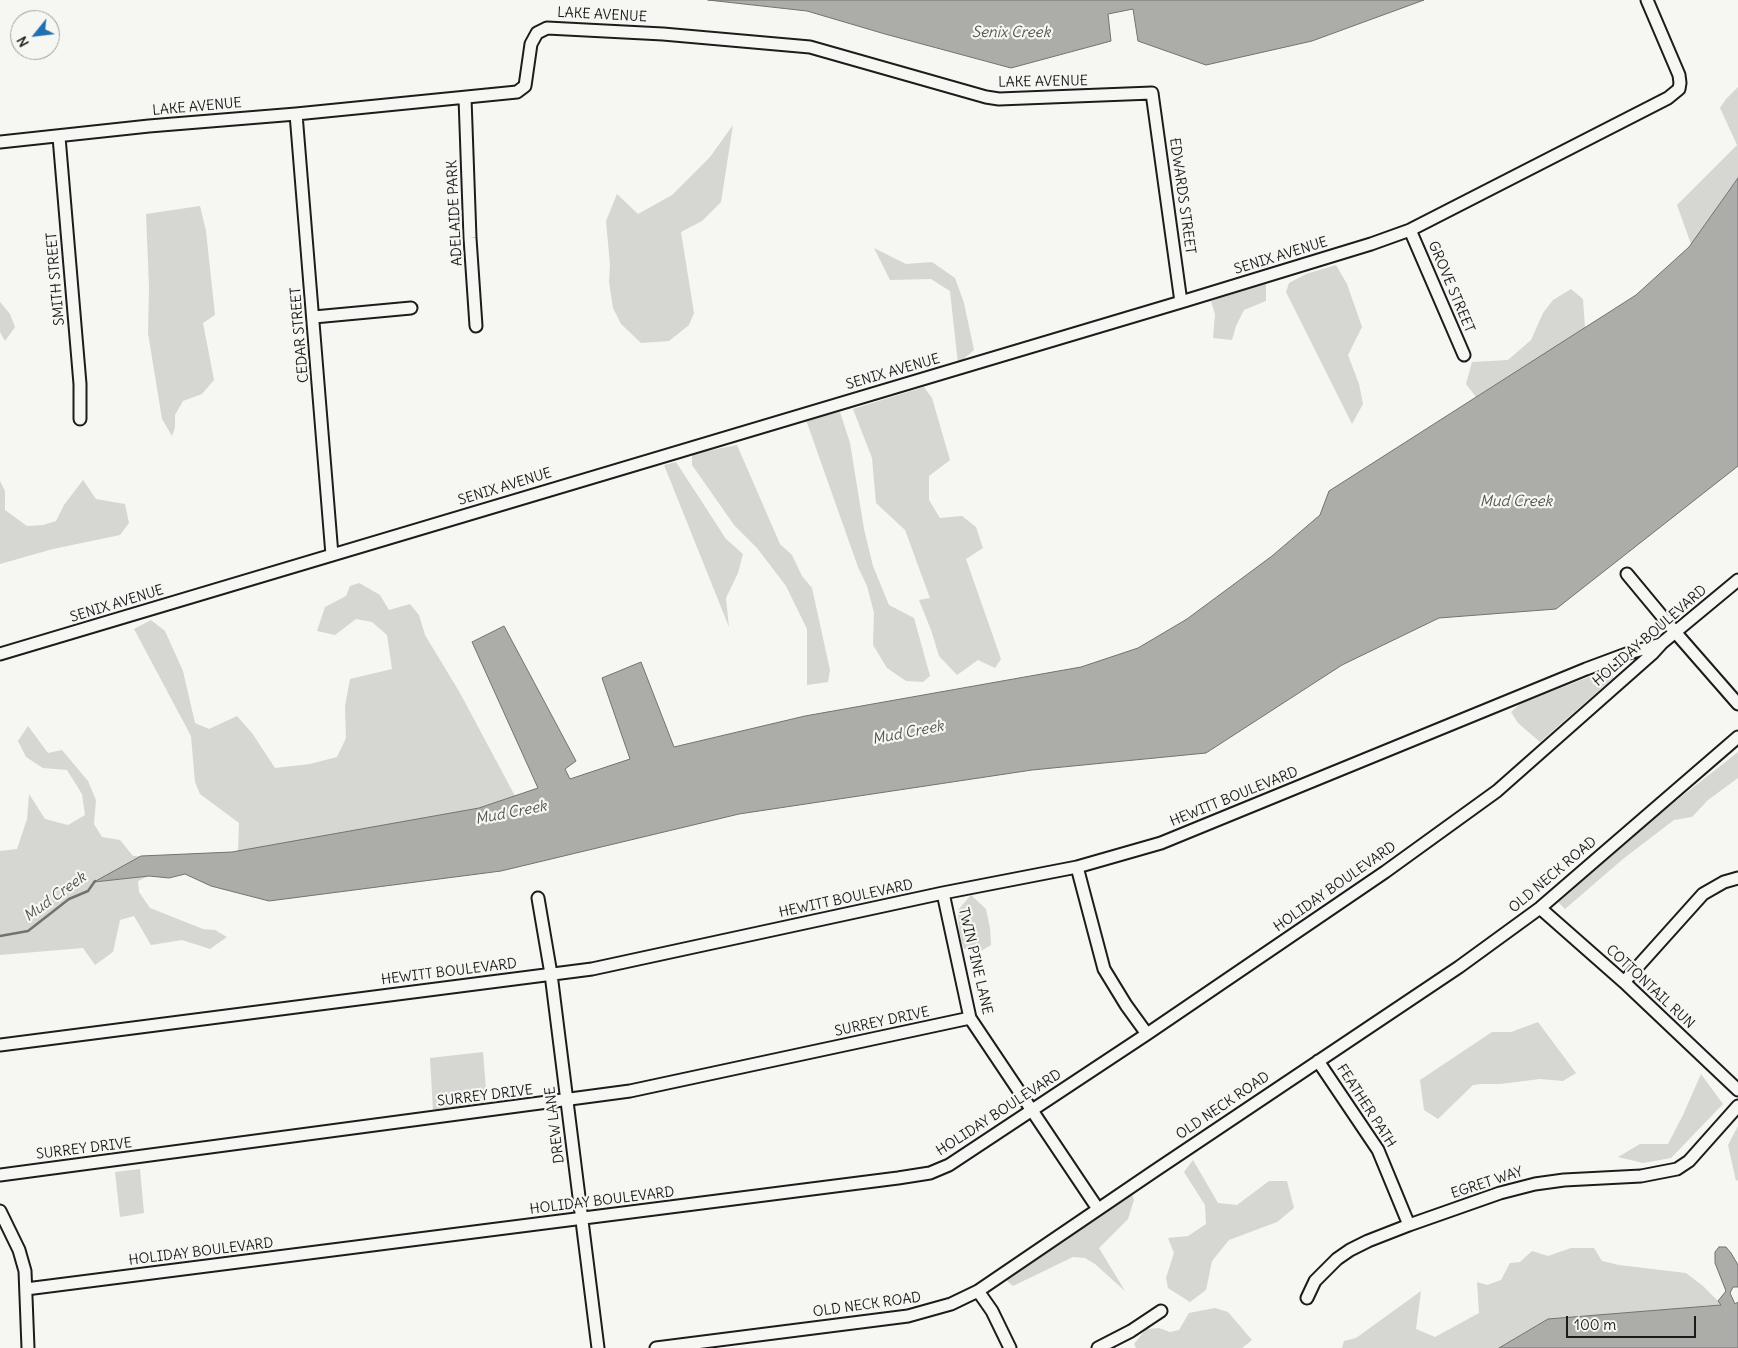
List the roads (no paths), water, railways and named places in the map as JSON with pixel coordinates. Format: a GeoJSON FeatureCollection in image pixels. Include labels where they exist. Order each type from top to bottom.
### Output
{"type":"FeatureCollection","features":[{"type":"Feature","properties":{"kind":"street","name":"SENIX AVENUE"},"geometry":{"type":"LineString","coordinates":[[0,654],[1181,302],[1371,244],[1410,230],[1668,98],[1679,88],[1679,75],[1647,0]]}},
{"type":"Feature","properties":{"kind":"street","name":"LAKE AVENUE"},"geometry":{"type":"LineString","coordinates":[[0,142],[177,123],[296,114],[517,92],[525,86],[531,44],[538,34],[547,28],[663,34],[810,47],[986,97],[999,99],[1152,93]]}},
{"type":"Feature","properties":{"kind":"street","name":"EDWARDS STREET"},"geometry":{"type":"LineString","coordinates":[[1152,93],[1181,302]]}},
{"type":"Feature","properties":{"kind":"street","name":"ADELAIDE PARK"},"geometry":{"type":"LineString","coordinates":[[465,98],[470,238],[476,326]]}},
{"type":"Feature","properties":{"kind":"street","name":"CEDAR STREET"},"geometry":{"type":"LineString","coordinates":[[296,114],[332,555]]}},
{"type":"Feature","properties":{"kind":"street","name":"SMITH STREET"},"geometry":{"type":"LineString","coordinates":[[59,137],[80,384],[80,419]]}},
{"type":"Feature","properties":{"kind":"street","name":"GROVE STREET"},"geometry":{"type":"LineString","coordinates":[[1410,230],[1464,355]]}},
{"type":"Feature","properties":{"kind":"street"},"geometry":{"type":"LineString","coordinates":[[314,317],[411,308]]}},
{"type":"Feature","properties":{"kind":"street"},"geometry":{"type":"LineString","coordinates":[[1627,574],[1738,704]]}},
{"type":"Feature","properties":{"kind":"street","name":"HOLIDAY BOULEVARD"},"geometry":{"type":"LineString","coordinates":[[26,1289],[930,1173],[966,1155],[1148,1034],[1385,872],[1497,791],[1652,654],[1662,643],[1738,580]]}},
{"type":"Feature","properties":{"kind":"street","name":"HEWITT BOULEVARD"},"geometry":{"type":"LineString","coordinates":[[0,1045],[592,969],[943,893],[1077,867],[1125,855],[1161,843],[1586,669],[1662,643]]}},
{"type":"Feature","properties":{"kind":"street","name":"OLD NECK ROAD"},"geometry":{"type":"LineString","coordinates":[[656,1348],[908,1316],[951,1304],[978,1291],[1459,967],[1540,908],[1738,737]]}},
{"type":"Feature","properties":{"kind":"street"},"geometry":{"type":"LineString","coordinates":[[1077,867],[1104,968],[1126,1005],[1148,1034]]}},
{"type":"Feature","properties":{"kind":"street"},"geometry":{"type":"LineString","coordinates":[[1624,982],[1704,894],[1724,882],[1738,878]]}},
{"type":"Feature","properties":{"kind":"street","name":"TWIN PINE LANE"},"geometry":{"type":"LineString","coordinates":[[943,893],[970,1018],[1098,1209]]}},
{"type":"Feature","properties":{"kind":"street","name":"DREW LANE"},"geometry":{"type":"LineString","coordinates":[[538,898],[551,974],[598,1348]]}},
{"type":"Feature","properties":{"kind":"street","name":"COTTONTAIL RUN"},"geometry":{"type":"LineString","coordinates":[[1540,908],[1624,982],[1738,1090]]}},
{"type":"Feature","properties":{"kind":"street","name":"SURREY DRIVE"},"geometry":{"type":"LineString","coordinates":[[0,1176],[630,1092],[970,1018]]}},
{"type":"Feature","properties":{"kind":"street","name":"FEATHER PATH"},"geometry":{"type":"LineString","coordinates":[[1318,1061],[1378,1150],[1409,1225]]}},
{"type":"Feature","properties":{"kind":"street","name":"EGRET WAY"},"geometry":{"type":"LineString","coordinates":[[1307,1298],[1315,1281],[1337,1259],[1368,1241],[1514,1188],[1564,1180],[1641,1176],[1676,1169],[1689,1161],[1738,1106]]}},
{"type":"Feature","properties":{"kind":"street"},"geometry":{"type":"LineString","coordinates":[[0,1211],[19,1250],[25,1271],[28,1348]]}},
{"type":"Feature","properties":{"kind":"street"},"geometry":{"type":"LineString","coordinates":[[978,1291],[996,1318],[1010,1348]]}},
{"type":"Feature","properties":{"kind":"street"},"geometry":{"type":"LineString","coordinates":[[1098,1348],[1131,1331],[1161,1311]]}},
{"type":"Feature","properties":{"kind":"water","name":"Senix Creek"},"geometry":{"type":"Polygon","coordinates":[[[708,0],[1424,0],[1312,41],[1206,65],[1138,41],[1133,9],[1108,14],[1111,41],[1011,68],[807,11],[708,0]]]}},
{"type":"Feature","properties":{"kind":"water","name":"Mud Creek"},"geometry":{"type":"Polygon","coordinates":[[[1738,178],[1738,466],[1556,609],[1439,618],[1342,665],[1206,753],[1032,770],[739,814],[501,871],[269,901],[211,886],[185,874],[169,878],[149,876],[94,882],[141,856],[232,852],[479,808],[538,788],[472,642],[504,626],[576,761],[565,769],[570,779],[630,759],[602,678],[641,662],[674,747],[805,716],[1081,667],[1138,648],[1187,619],[1272,556],[1320,515],[1329,491],[1636,295],[1689,247],[1738,178]]]}},
{"type":"Feature","properties":{"kind":"water"},"geometry":{"type":"Polygon","coordinates":[[[1719,1247],[1726,1247],[1738,1265],[1738,1287],[1733,1287],[1730,1293],[1735,1304],[1738,1302],[1738,1348],[1499,1348],[1548,1319],[1721,1305],[1718,1301],[1726,1291],[1715,1263],[1715,1252],[1719,1247]]]}},
{"type":"Feature","properties":{"kind":"waterway","name":"Mud Creek"},"geometry":{"type":"LineString","coordinates":[[0,936],[28,931],[69,899],[88,891],[95,881]]}}]}
